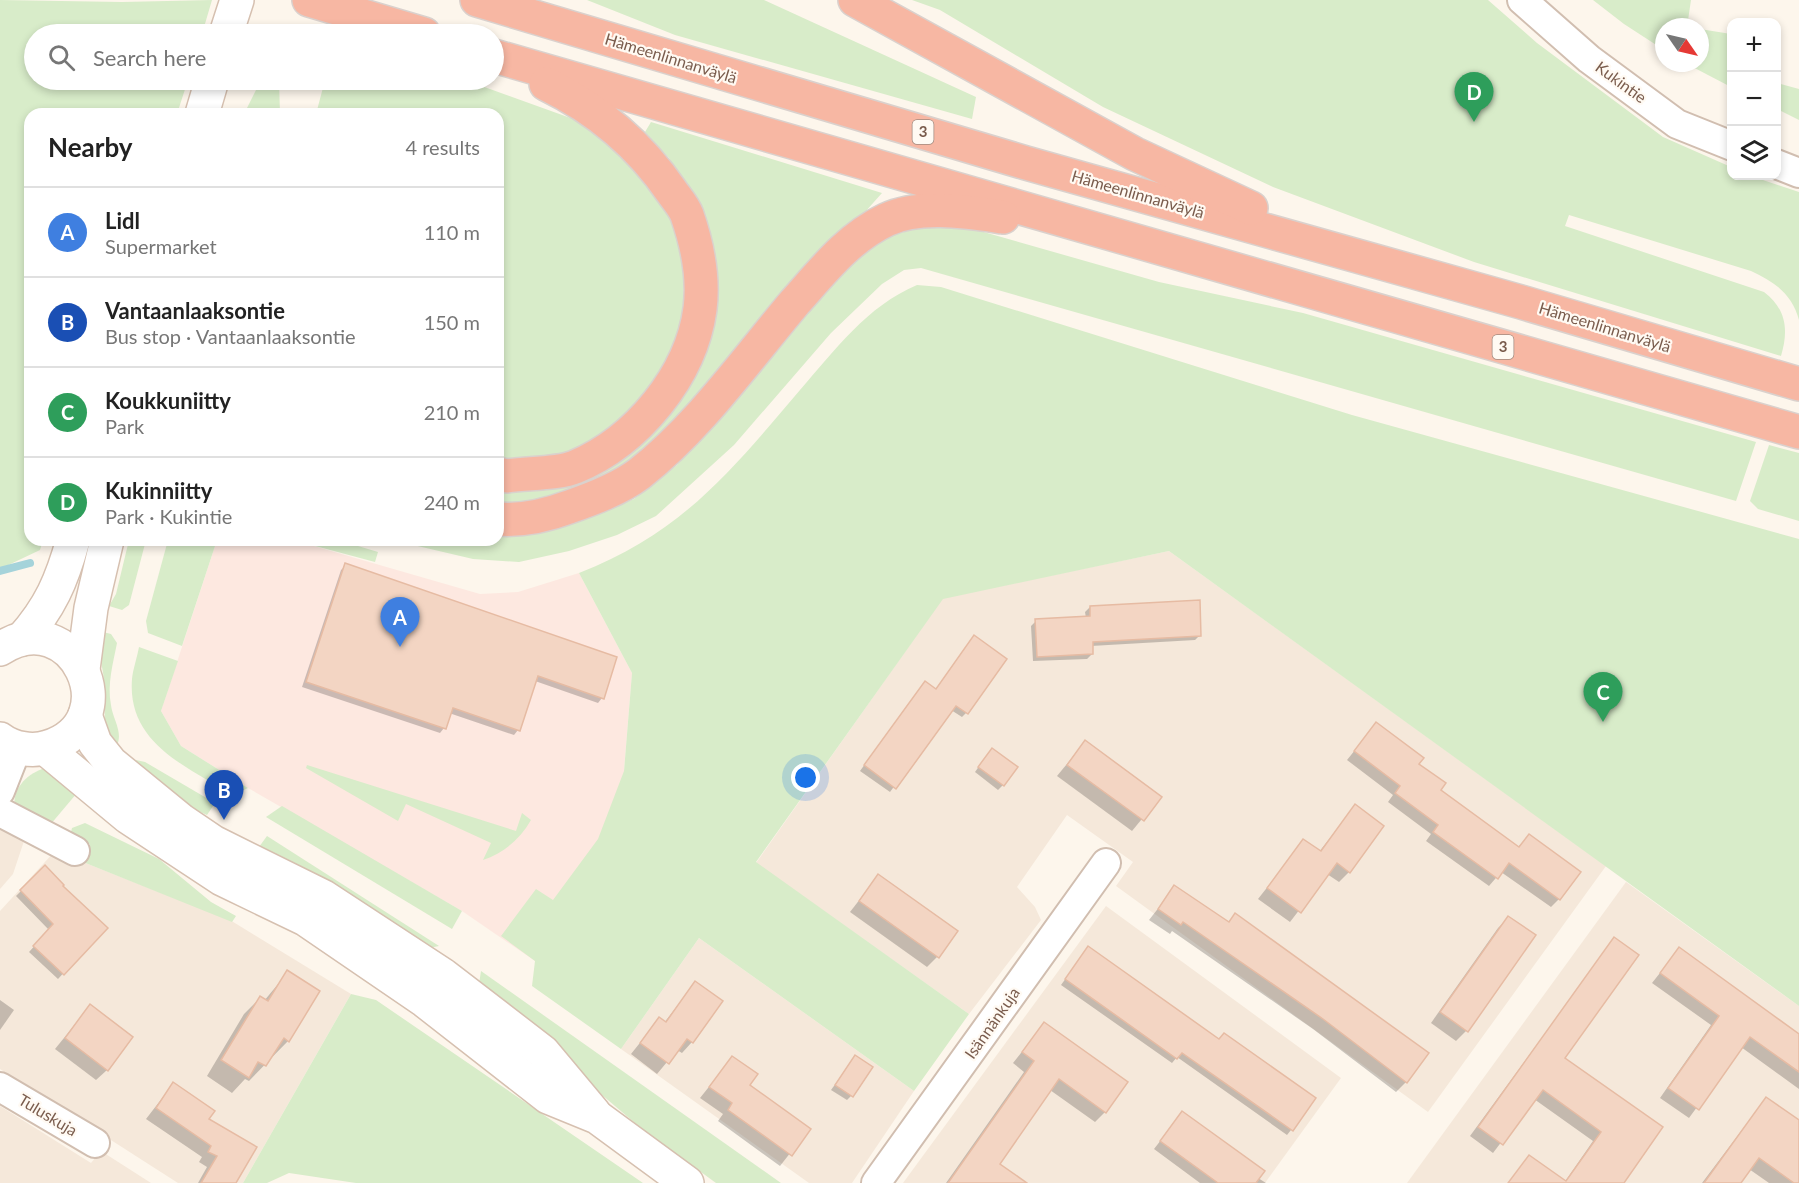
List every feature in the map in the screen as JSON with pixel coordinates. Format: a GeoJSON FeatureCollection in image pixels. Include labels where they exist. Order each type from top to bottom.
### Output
{"type":"FeatureCollection","features":[{"type":"Feature","properties":{"kind":"highway"},"geometry":{"type":"LineString","coordinates":[[309,0],[391,24]]}},
{"type":"Feature","properties":{"kind":"highway","name":"Hämeenlinnanväylä"},"geometry":{"type":"LineString","coordinates":[[477,0],[1026,163],[1371,259],[1799,384]]}},
{"type":"Feature","properties":{"kind":"highway"},"geometry":{"type":"LineString","coordinates":[[855,0],[1188,181],[1371,259]]}},
{"type":"Feature","properties":{"kind":"highway","name":"3"},"geometry":{"type":"LineString","coordinates":[[504,60],[1799,432]]}},
{"type":"Feature","properties":{"kind":"highway"},"geometry":{"type":"LineString","coordinates":[[504,62],[591,111],[619,131],[652,163],[686,213],[699,262],[699,309],[687,356],[664,396],[624,438],[574,467],[504,475]]}},
{"type":"Feature","properties":{"kind":"highway"},"geometry":{"type":"LineString","coordinates":[[504,520],[518,521],[552,513],[594,498],[637,476],[695,420],[845,247],[887,219],[907,213],[979,213],[1097,229]]}},
{"type":"Feature","properties":{"kind":"main road"},"geometry":{"type":"LineString","coordinates":[[229,24],[237,0]]}},
{"type":"Feature","properties":{"kind":"main road"},"geometry":{"type":"LineString","coordinates":[[204,108],[209,90]]}},
{"type":"Feature","properties":{"kind":"main road"},"geometry":{"type":"LineString","coordinates":[[11,644],[38,621],[56,591],[71,546]]}},
{"type":"Feature","properties":{"kind":"main road"},"geometry":{"type":"LineString","coordinates":[[21,745],[69,737],[84,715],[88,692],[83,669],[91,608],[106,546]]}},
{"type":"Feature","properties":{"kind":"main road"},"geometry":{"type":"LineString","coordinates":[[11,644],[40,638],[58,643],[72,654],[83,669]]}},
{"type":"Feature","properties":{"kind":"main road"},"geometry":{"type":"LineString","coordinates":[[84,715],[95,743],[111,763],[182,821],[213,842],[324,897],[443,975],[543,1052],[597,1117],[687,1183]]}},
{"type":"Feature","properties":{"kind":"main road"},"geometry":{"type":"LineString","coordinates":[[21,745],[222,879],[305,919],[425,1001],[548,1097],[597,1117]]}},
{"type":"Feature","properties":{"kind":"street","name":"Kukintie"},"geometry":{"type":"LineString","coordinates":[[1522,0],[1589,59],[1677,124],[1727,144]]}},
{"type":"Feature","properties":{"kind":"street"},"geometry":{"type":"LineString","coordinates":[[1781,166],[1799,173]]}},
{"type":"Feature","properties":{"kind":"street"},"geometry":{"type":"LineString","coordinates":[[0,791],[21,745]]}},
{"type":"Feature","properties":{"kind":"street"},"geometry":{"type":"LineString","coordinates":[[0,812],[75,851]]}},
{"type":"Feature","properties":{"kind":"street","name":"Isännänkuja"},"geometry":{"type":"LineString","coordinates":[[876,1183],[1106,862]]}},
{"type":"Feature","properties":{"kind":"street","name":"Tuluskuja"},"geometry":{"type":"LineString","coordinates":[[0,1087],[95,1143]]}},
{"type":"Feature","properties":{"kind":"shaded area"},"geometry":{"type":"Polygon","coordinates":[[[215,546],[314,546],[480,594],[518,592],[579,573],[632,673],[624,770],[646,774],[535,961],[462,911],[248,788],[181,746],[161,711],[215,546]]]}},
{"type":"Feature","properties":{"kind":"shaded area"},"geometry":{"type":"Polygon","coordinates":[[[1169,551],[1606,866],[1428,1112],[1116,886],[1133,862],[1067,815],[1017,887],[1035,907],[1041,920],[969,1014],[756,863],[943,598],[1169,551]]]}},
{"type":"Feature","properties":{"kind":"shaded area"},"geometry":{"type":"Polygon","coordinates":[[[0,824],[25,838],[13,874],[0,889],[0,824]]]}},
{"type":"Feature","properties":{"kind":"shaded area"},"geometry":{"type":"Polygon","coordinates":[[[55,851],[230,920],[351,994],[243,1183],[178,1183],[0,1069],[0,911],[55,851]]]}},
{"type":"Feature","properties":{"kind":"shaded area"},"geometry":{"type":"Polygon","coordinates":[[[1626,882],[1799,1006],[1799,1183],[1407,1183],[1626,882]]]}},
{"type":"Feature","properties":{"kind":"shaded area"},"geometry":{"type":"Polygon","coordinates":[[[1106,906],[1341,1078],[1265,1183],[903,1183],[1106,906]]]}},
{"type":"Feature","properties":{"kind":"shaded area"},"geometry":{"type":"Polygon","coordinates":[[[699,938],[914,1091],[852,1183],[809,1183],[621,1049],[699,938]]]}},
{"type":"Feature","properties":{"kind":"shaded area"},"geometry":{"type":"Polygon","coordinates":[[[0,1106],[91,1163],[101,1151],[151,1183],[0,1183],[0,1106]]]}},
{"type":"Feature","properties":{"kind":"green space"},"geometry":{"type":"Polygon","coordinates":[[[0,0],[122,2],[212,0],[205,24],[24,24],[24,90],[185,90],[179,108],[24,108],[24,546],[41,546],[40,550],[0,569],[0,0]]]}},
{"type":"Feature","properties":{"kind":"green space"},"geometry":{"type":"Polygon","coordinates":[[[587,0],[764,0],[976,97],[972,119],[675,35],[587,0]]]}},
{"type":"Feature","properties":{"kind":"green space"},"geometry":{"type":"Polygon","coordinates":[[[912,0],[1488,0],[1537,43],[1663,137],[1727,165],[1727,180],[1763,180],[1799,192],[1799,320],[1787,296],[1768,280],[1751,271],[1569,215],[1565,226],[1764,292],[1777,305],[1784,320],[1785,337],[1781,356],[1474,262],[1273,187],[1103,107],[940,10],[912,0]]]}},
{"type":"Feature","properties":{"kind":"green space"},"geometry":{"type":"Polygon","coordinates":[[[1593,0],[1691,0],[1688,18],[1655,18],[1655,44],[1593,0]]]}},
{"type":"Feature","properties":{"kind":"green space"},"geometry":{"type":"Polygon","coordinates":[[[1709,30],[1727,33],[1727,85],[1702,72],[1709,72],[1709,30]]]}},
{"type":"Feature","properties":{"kind":"green space"},"geometry":{"type":"Polygon","coordinates":[[[1781,84],[1799,89],[1799,120],[1781,111],[1781,84]]]}},
{"type":"Feature","properties":{"kind":"green space"},"geometry":{"type":"Polygon","coordinates":[[[256,90],[279,90],[280,108],[247,108],[256,90]]]}},
{"type":"Feature","properties":{"kind":"green space"},"geometry":{"type":"Polygon","coordinates":[[[322,90],[493,90],[576,120],[619,149],[656,193],[677,232],[684,279],[682,326],[664,370],[636,410],[606,435],[556,456],[514,461],[504,460],[504,108],[318,108],[322,90]]]}},
{"type":"Feature","properties":{"kind":"green space"},"geometry":{"type":"Polygon","coordinates":[[[651,122],[882,193],[647,456],[558,499],[504,505],[504,487],[525,487],[687,383],[692,199],[669,158],[645,132],[651,122]]]}},
{"type":"Feature","properties":{"kind":"green space"},"geometry":{"type":"Polygon","coordinates":[[[959,225],[1159,282],[1303,313],[1756,442],[1736,501],[921,268],[904,270],[882,284],[831,333],[734,445],[656,516],[617,535],[569,551],[519,562],[473,559],[418,546],[504,546],[504,527],[596,514],[634,499],[677,465],[860,255],[889,236],[919,228],[959,225]]]}},
{"type":"Feature","properties":{"kind":"green space"},"geometry":{"type":"Polygon","coordinates":[[[917,285],[941,287],[1352,415],[1799,539],[1799,1006],[1169,551],[943,599],[756,862],[969,1014],[914,1091],[699,938],[621,1049],[532,986],[535,961],[501,936],[536,889],[553,900],[598,839],[624,771],[632,673],[579,573],[647,539],[702,497],[751,447],[853,330],[883,305],[917,285]]]}},
{"type":"Feature","properties":{"kind":"green space"},"geometry":{"type":"Polygon","coordinates":[[[1769,445],[1799,453],[1799,521],[1758,509],[1750,501],[1769,445]]]}},
{"type":"Feature","properties":{"kind":"green space"},"geometry":{"type":"Polygon","coordinates":[[[128,546],[144,546],[129,605],[122,610],[109,606],[116,594],[128,546]]]}},
{"type":"Feature","properties":{"kind":"green space"},"geometry":{"type":"Polygon","coordinates":[[[166,546],[215,546],[182,646],[148,633],[146,621],[166,546]]]}},
{"type":"Feature","properties":{"kind":"green space"},"geometry":{"type":"Polygon","coordinates":[[[315,546],[358,546],[378,552],[375,562],[315,546]]]}},
{"type":"Feature","properties":{"kind":"green space"},"geometry":{"type":"Polygon","coordinates":[[[99,631],[111,634],[117,643],[110,689],[112,711],[119,733],[114,750],[107,732],[103,674],[98,645],[99,631]]]}},
{"type":"Feature","properties":{"kind":"green space"},"geometry":{"type":"Polygon","coordinates":[[[139,647],[178,661],[161,711],[181,746],[248,788],[233,795],[180,763],[150,736],[139,720],[133,701],[132,679],[139,647]]]}},
{"type":"Feature","properties":{"kind":"green space"},"geometry":{"type":"Polygon","coordinates":[[[136,760],[145,762],[215,803],[207,815],[160,794],[131,764],[136,760]]]}},
{"type":"Feature","properties":{"kind":"green space"},"geometry":{"type":"Polygon","coordinates":[[[307,765],[516,831],[522,813],[531,820],[511,844],[483,860],[491,843],[406,804],[398,821],[306,768],[307,765]]]}},
{"type":"Feature","properties":{"kind":"green space"},"geometry":{"type":"Polygon","coordinates":[[[42,769],[54,770],[77,793],[50,825],[15,809],[14,802],[25,779],[42,769]]]}},
{"type":"Feature","properties":{"kind":"green space"},"geometry":{"type":"Polygon","coordinates":[[[282,806],[462,911],[452,929],[266,817],[282,806]]]}},
{"type":"Feature","properties":{"kind":"green space"},"geometry":{"type":"Polygon","coordinates":[[[85,823],[159,859],[211,902],[236,916],[232,922],[83,862],[90,844],[70,836],[72,828],[85,823]]]}},
{"type":"Feature","properties":{"kind":"green space"},"geometry":{"type":"Polygon","coordinates":[[[267,836],[439,946],[429,948],[259,847],[267,836]]]}},
{"type":"Feature","properties":{"kind":"green space"},"geometry":{"type":"Polygon","coordinates":[[[481,971],[781,1183],[716,1183],[642,1129],[488,998],[479,984],[481,971]]]}},
{"type":"Feature","properties":{"kind":"green space"},"geometry":{"type":"Polygon","coordinates":[[[351,994],[376,1000],[643,1183],[356,1183],[289,1173],[267,1183],[243,1183],[351,994]]]}},
{"type":"Feature","properties":{"kind":"building"},"geometry":{"type":"Polygon","coordinates":[[[345,563],[617,657],[604,699],[538,676],[520,731],[453,708],[446,729],[306,682],[345,563]]]}},
{"type":"Feature","properties":{"kind":"building"},"geometry":{"type":"Polygon","coordinates":[[[1200,600],[1201,636],[1093,642],[1093,654],[1037,657],[1035,619],[1090,616],[1090,606],[1200,600]]]}},
{"type":"Feature","properties":{"kind":"building"},"geometry":{"type":"Polygon","coordinates":[[[974,635],[1007,659],[968,714],[956,706],[896,789],[864,765],[925,681],[936,689],[974,635]]]}},
{"type":"Feature","properties":{"kind":"building"},"geometry":{"type":"Polygon","coordinates":[[[1376,722],[1424,758],[1419,764],[1446,783],[1441,790],[1519,847],[1529,834],[1581,872],[1560,900],[1509,863],[1498,879],[1433,832],[1438,825],[1395,793],[1400,786],[1354,751],[1376,722]]]}},
{"type":"Feature","properties":{"kind":"building"},"geometry":{"type":"Polygon","coordinates":[[[1085,740],[1162,797],[1144,821],[1067,765],[1085,740]]]}},
{"type":"Feature","properties":{"kind":"building"},"geometry":{"type":"Polygon","coordinates":[[[992,748],[1018,767],[1004,786],[978,767],[992,748]]]}},
{"type":"Feature","properties":{"kind":"building"},"geometry":{"type":"Polygon","coordinates":[[[1355,804],[1384,826],[1350,873],[1337,863],[1301,913],[1267,888],[1303,839],[1321,851],[1355,804]]]}},
{"type":"Feature","properties":{"kind":"building"},"geometry":{"type":"Polygon","coordinates":[[[45,865],[63,886],[108,928],[64,975],[33,946],[53,924],[20,890],[45,865]]]}},
{"type":"Feature","properties":{"kind":"building"},"geometry":{"type":"Polygon","coordinates":[[[878,874],[958,931],[939,958],[859,901],[878,874]]]}},
{"type":"Feature","properties":{"kind":"building"},"geometry":{"type":"Polygon","coordinates":[[[1174,885],[1229,922],[1235,913],[1429,1053],[1407,1083],[1323,1019],[1183,922],[1181,925],[1158,909],[1174,885]]]}},
{"type":"Feature","properties":{"kind":"building"},"geometry":{"type":"Polygon","coordinates":[[[1508,916],[1536,935],[1468,1032],[1440,1012],[1508,916]]]}},
{"type":"Feature","properties":{"kind":"building"},"geometry":{"type":"Polygon","coordinates":[[[1614,937],[1639,955],[1565,1058],[1663,1127],[1624,1183],[1508,1183],[1529,1155],[1566,1181],[1601,1132],[1543,1090],[1503,1145],[1478,1127],[1614,937]]]}},
{"type":"Feature","properties":{"kind":"building"},"geometry":{"type":"Polygon","coordinates":[[[1088,946],[1219,1039],[1224,1033],[1316,1098],[1293,1131],[1182,1053],[1177,1059],[1065,979],[1088,946]]]}},
{"type":"Feature","properties":{"kind":"building"},"geometry":{"type":"Polygon","coordinates":[[[1679,947],[1799,1034],[1799,1072],[1750,1037],[1699,1110],[1668,1088],[1719,1016],[1660,973],[1679,947]]]}},
{"type":"Feature","properties":{"kind":"building"},"geometry":{"type":"Polygon","coordinates":[[[287,970],[320,991],[289,1042],[284,1038],[266,1066],[258,1062],[249,1078],[221,1060],[260,996],[268,1001],[287,970]]]}},
{"type":"Feature","properties":{"kind":"building"},"geometry":{"type":"Polygon","coordinates":[[[695,981],[723,1001],[693,1043],[687,1039],[669,1064],[640,1043],[659,1017],[666,1022],[695,981]]]}},
{"type":"Feature","properties":{"kind":"building"},"geometry":{"type":"Polygon","coordinates":[[[90,1004],[133,1037],[108,1071],[65,1038],[90,1004]]]}},
{"type":"Feature","properties":{"kind":"building"},"geometry":{"type":"Polygon","coordinates":[[[1044,1022],[1128,1082],[1106,1113],[1059,1079],[1000,1164],[1027,1183],[948,1183],[1034,1061],[1022,1052],[1044,1022]]]}},
{"type":"Feature","properties":{"kind":"building"},"geometry":{"type":"Polygon","coordinates":[[[855,1055],[873,1067],[853,1097],[835,1085],[855,1055]]]}},
{"type":"Feature","properties":{"kind":"building"},"geometry":{"type":"Polygon","coordinates":[[[732,1056],[758,1074],[750,1085],[811,1129],[792,1156],[728,1110],[732,1103],[709,1087],[732,1056]]]}},
{"type":"Feature","properties":{"kind":"building"},"geometry":{"type":"Polygon","coordinates":[[[173,1082],[215,1111],[209,1119],[257,1147],[236,1183],[201,1183],[217,1156],[208,1152],[211,1146],[156,1108],[173,1082]]]}},
{"type":"Feature","properties":{"kind":"building"},"geometry":{"type":"Polygon","coordinates":[[[1766,1097],[1799,1120],[1799,1183],[1794,1183],[1759,1158],[1741,1183],[1704,1183],[1766,1097]]]}},
{"type":"Feature","properties":{"kind":"building"},"geometry":{"type":"Polygon","coordinates":[[[1182,1111],[1265,1171],[1256,1183],[1218,1183],[1160,1141],[1182,1111]]]}},
{"type":"Feature","properties":{"kind":"waterway"},"geometry":{"type":"LineString","coordinates":[[0,571],[30,563]]}},
{"type":"Feature","properties":{"kind":"place","name":"Kukinniitty"},"geometry":{"type":"Point","coordinates":[1474,122]}},
{"type":"Feature","properties":{"kind":"place","name":"Lidl"},"geometry":{"type":"Point","coordinates":[400,647]}},
{"type":"Feature","properties":{"kind":"place","name":"Koukkuniitty"},"geometry":{"type":"Point","coordinates":[1603,722]}},
{"type":"Feature","properties":{"kind":"place","name":"Vantaanlaaksontie"},"geometry":{"type":"Point","coordinates":[224,820]}}]}
